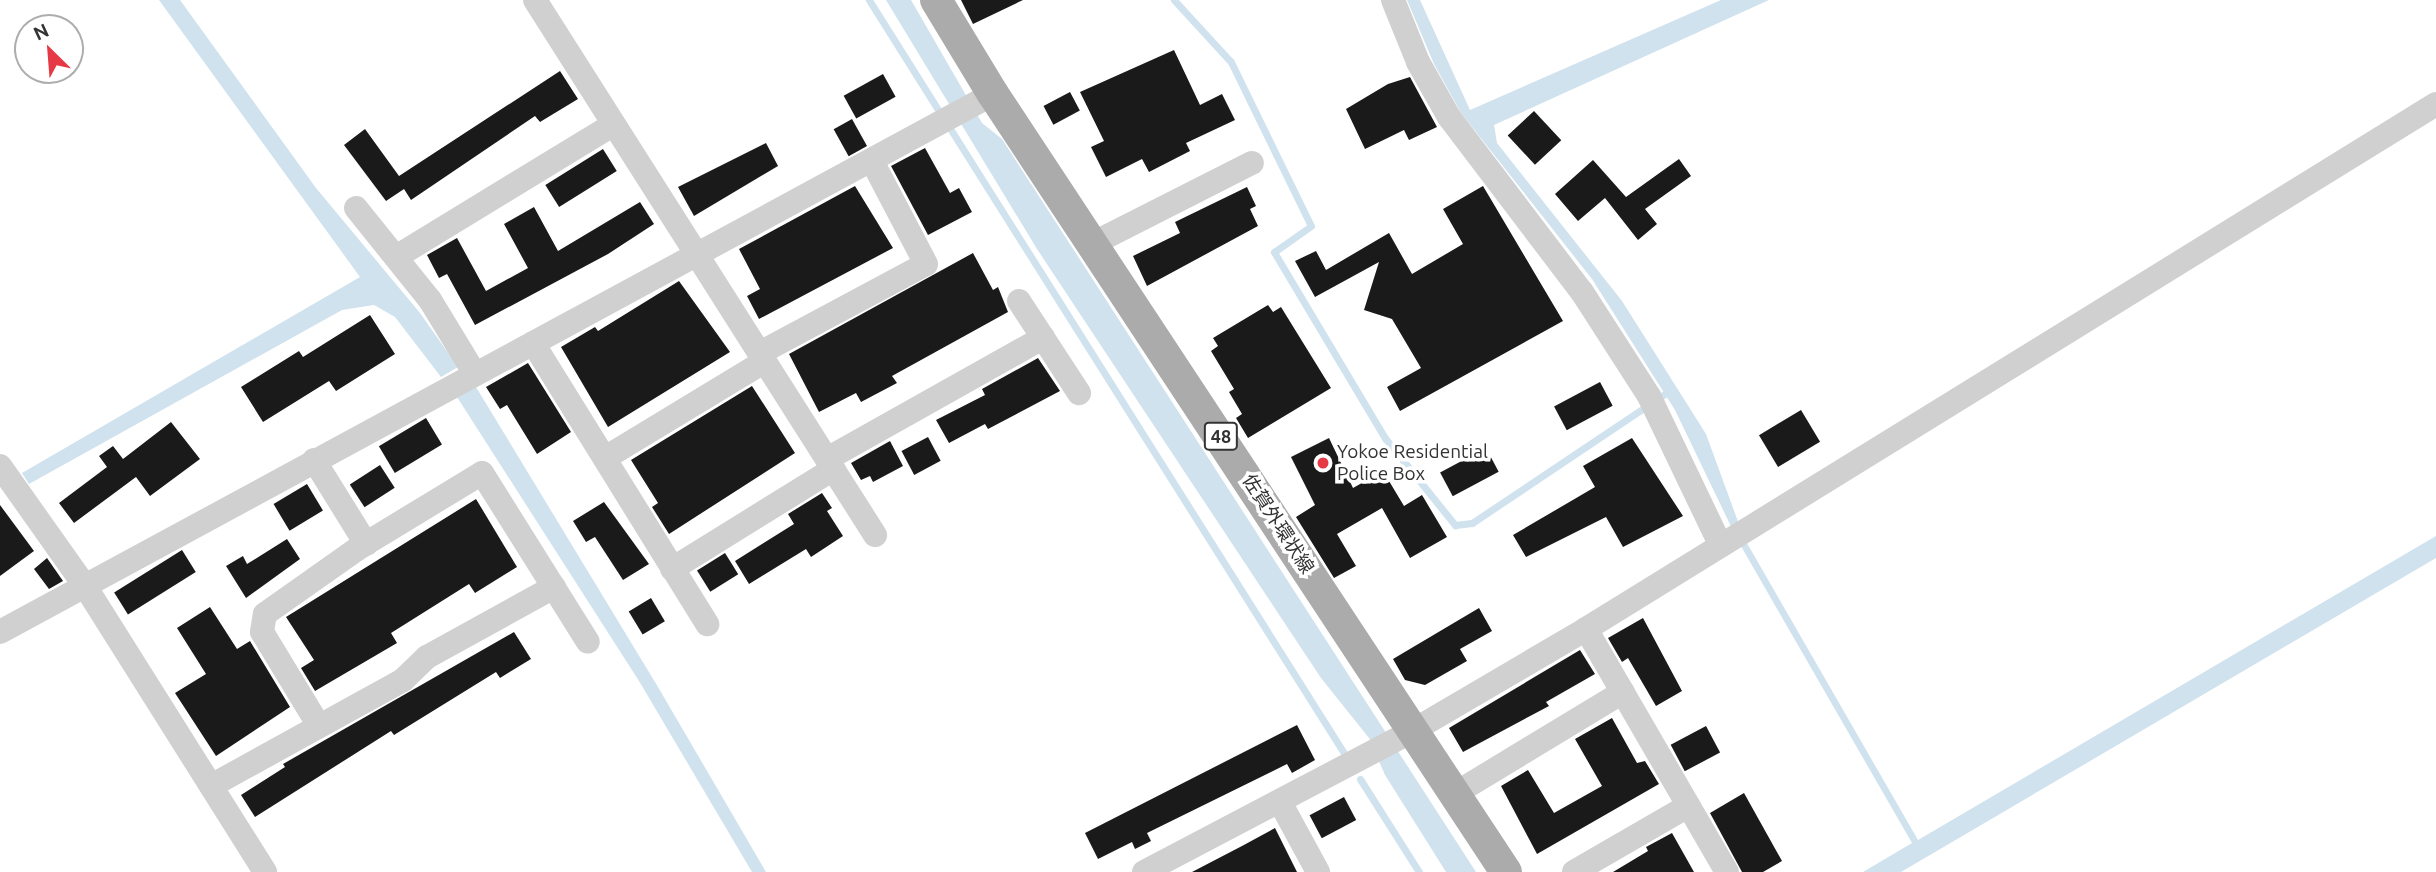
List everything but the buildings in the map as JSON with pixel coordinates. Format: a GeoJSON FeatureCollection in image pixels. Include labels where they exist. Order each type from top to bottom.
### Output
{"type":"FeatureCollection","features":[{"type":"Feature","properties":{"kind":"main road","name":"佐賀外環状線"},"geometry":{"type":"LineString","coordinates":[[936,0],[985,99],[1094,243],[1410,732],[1456,793],[1506,872]]}},
{"type":"Feature","properties":{"kind":"street"},"geometry":{"type":"LineString","coordinates":[[535,0],[875,535]]}},
{"type":"Feature","properties":{"kind":"street"},"geometry":{"type":"LineString","coordinates":[[1393,0],[1418,62],[1449,117],[1582,292],[1653,403],[1732,537]]}},
{"type":"Feature","properties":{"kind":"street"},"geometry":{"type":"LineString","coordinates":[[0,632],[313,460],[985,99]]}},
{"type":"Feature","properties":{"kind":"street"},"geometry":{"type":"LineString","coordinates":[[1144,872],[1372,753],[1586,629],[2436,104]]}},
{"type":"Feature","properties":{"kind":"street"},"geometry":{"type":"LineString","coordinates":[[396,257],[614,124]]}},
{"type":"Feature","properties":{"kind":"street"},"geometry":{"type":"LineString","coordinates":[[605,458],[762,357],[926,264],[872,161]]}},
{"type":"Feature","properties":{"kind":"street"},"geometry":{"type":"LineString","coordinates":[[1094,243],[1252,163]]}},
{"type":"Feature","properties":{"kind":"street"},"geometry":{"type":"LineString","coordinates":[[356,208],[430,300],[475,374]]}},
{"type":"Feature","properties":{"kind":"street"},"geometry":{"type":"LineString","coordinates":[[1019,301],[1079,393]]}},
{"type":"Feature","properties":{"kind":"street"},"geometry":{"type":"LineString","coordinates":[[673,569],[830,464],[1043,338]]}},
{"type":"Feature","properties":{"kind":"street"},"geometry":{"type":"LineString","coordinates":[[533,342],[707,624]]}},
{"type":"Feature","properties":{"kind":"street"},"geometry":{"type":"LineString","coordinates":[[313,460],[366,544]]}},
{"type":"Feature","properties":{"kind":"street"},"geometry":{"type":"LineString","coordinates":[[0,466],[85,586],[265,872]]}},
{"type":"Feature","properties":{"kind":"street"},"geometry":{"type":"LineString","coordinates":[[319,726],[262,632],[265,614],[366,544],[482,473],[588,642]]}},
{"type":"Feature","properties":{"kind":"street"},"geometry":{"type":"LineString","coordinates":[[211,786],[403,680],[427,657],[554,587]]}},
{"type":"Feature","properties":{"kind":"street"},"geometry":{"type":"LineString","coordinates":[[1586,629],[1727,872]]}},
{"type":"Feature","properties":{"kind":"street"},"geometry":{"type":"LineString","coordinates":[[1456,793],[1623,692]]}},
{"type":"Feature","properties":{"kind":"street"},"geometry":{"type":"LineString","coordinates":[[1280,802],[1318,872]]}},
{"type":"Feature","properties":{"kind":"street"},"geometry":{"type":"LineString","coordinates":[[1574,872],[1688,806]]}},
{"type":"Feature","properties":{"kind":"water"},"geometry":{"type":"Polygon","coordinates":[[[159,0],[180,0],[316,188],[420,313],[458,367],[441,377],[395,317],[374,305],[342,310],[29,484],[22,473],[360,277],[159,0]]]}},
{"type":"Feature","properties":{"kind":"water"},"geometry":{"type":"Polygon","coordinates":[[[886,0],[911,0],[982,123],[1002,139],[1476,872],[1446,872],[1385,775],[1369,738],[1321,678],[1037,249],[886,0]]]}},
{"type":"Feature","properties":{"kind":"water"},"geometry":{"type":"Polygon","coordinates":[[[1407,0],[1420,0],[1470,110],[1721,0],[1769,0],[1494,125],[1497,143],[1622,301],[1706,434],[1744,538],[1918,840],[2436,536],[2436,558],[1901,872],[1863,872],[1912,843],[1738,541],[1675,410],[1592,279],[1461,113],[1434,64],[1407,0]]]}},
{"type":"Feature","properties":{"kind":"water"},"geometry":{"type":"Polygon","coordinates":[[[476,387],[658,687],[766,872],[752,872],[639,681],[457,397],[476,387]]]}},
{"type":"Feature","properties":{"kind":"waterway"},"geometry":{"type":"LineString","coordinates":[[869,0],[937,108]]}},
{"type":"Feature","properties":{"kind":"waterway"},"geometry":{"type":"LineString","coordinates":[[1174,0],[1231,62],[1311,226],[1274,252],[1385,438],[1455,525],[1472,523],[1665,394]]}},
{"type":"Feature","properties":{"kind":"waterway"},"geometry":{"type":"LineString","coordinates":[[951,130],[1344,753]]}},
{"type":"Feature","properties":{"kind":"waterway"},"geometry":{"type":"LineString","coordinates":[[1360,779],[1419,872]]}},
{"type":"Feature","properties":{"kind":"place","name":"Yokoe Residential Police Box"},"geometry":{"type":"Point","coordinates":[1323,463]}}]}
